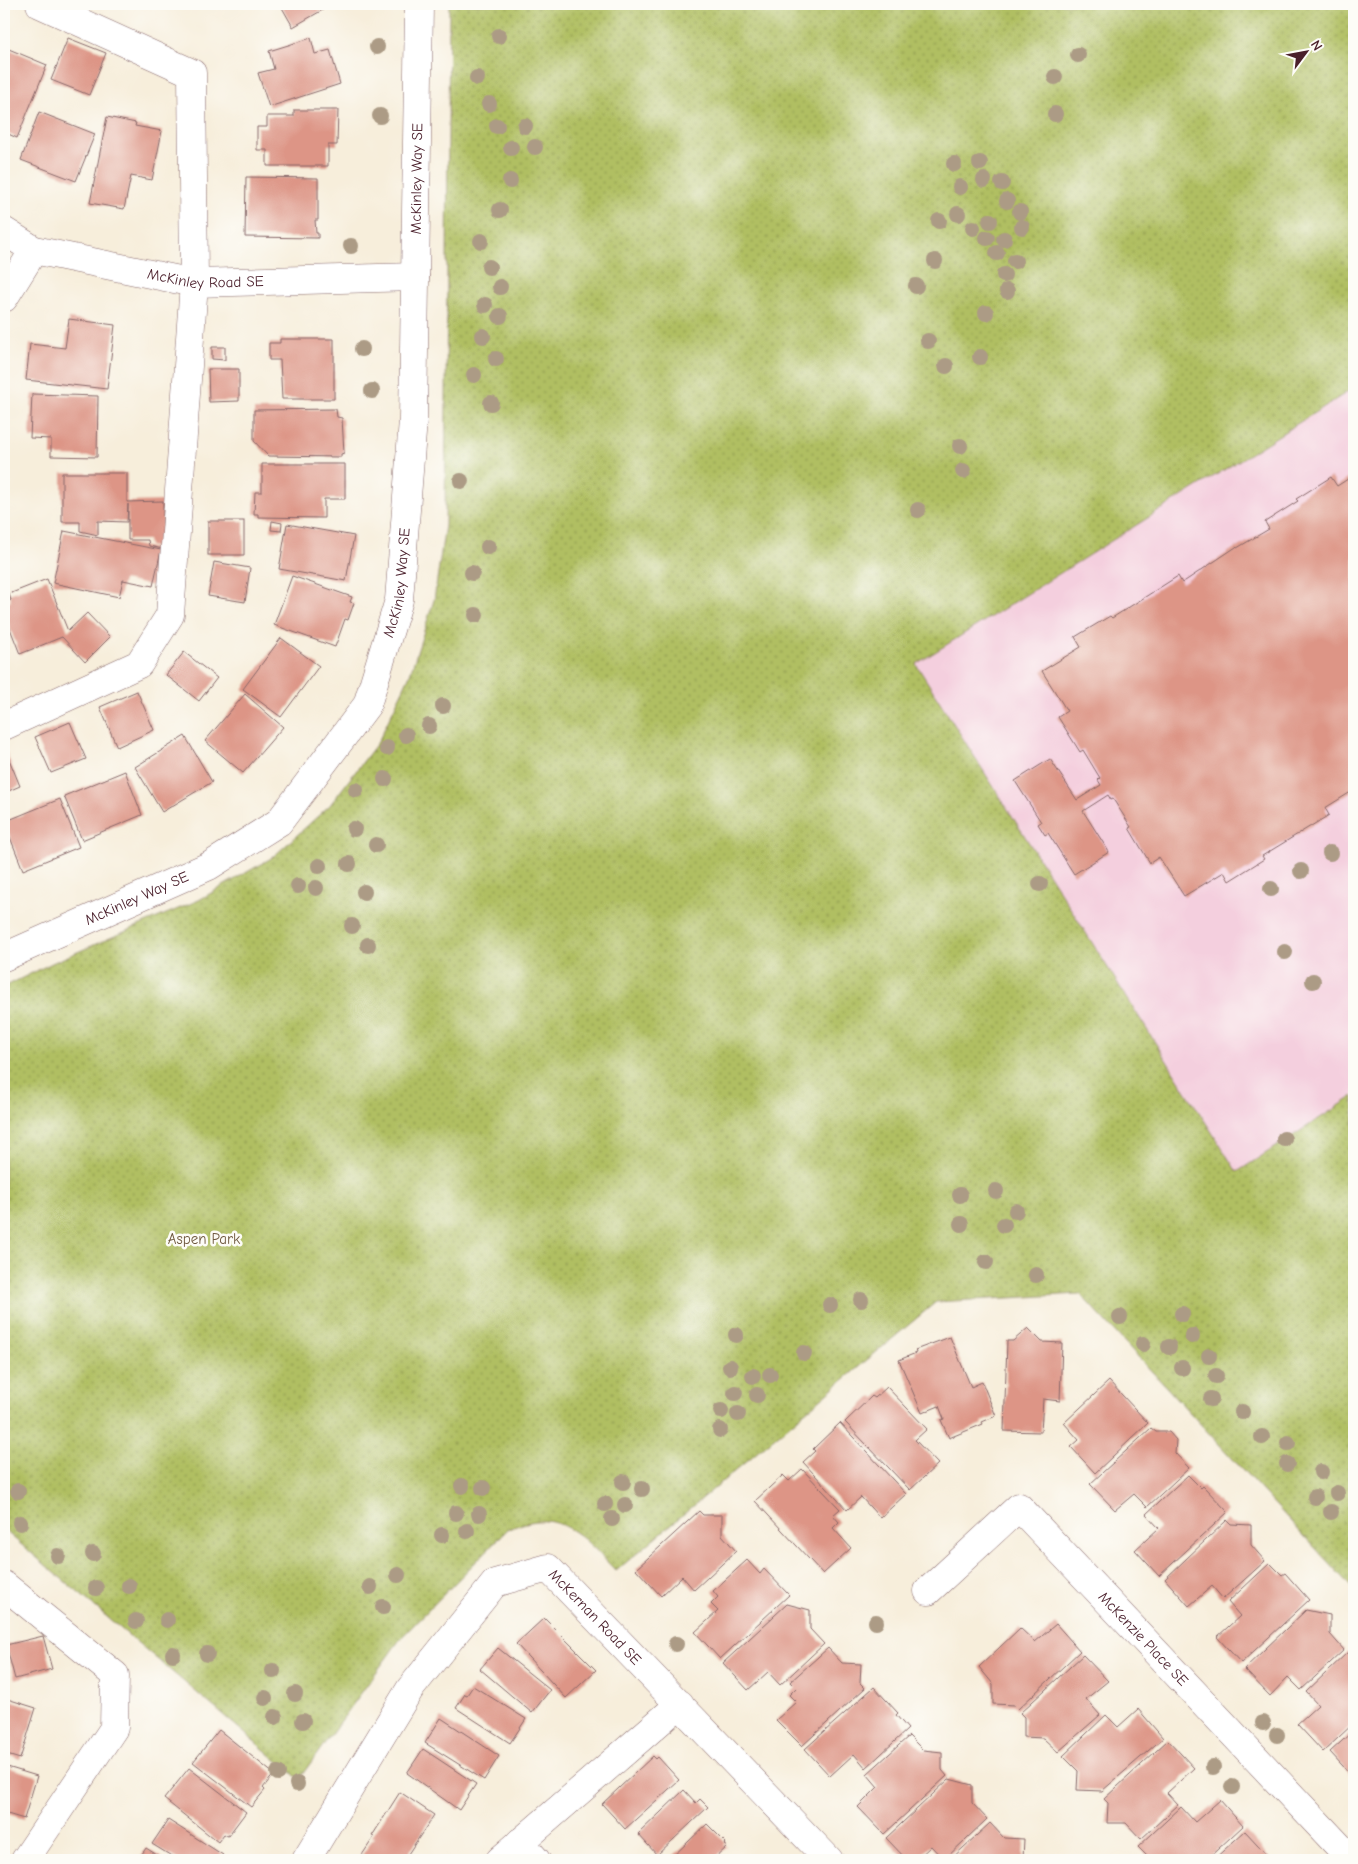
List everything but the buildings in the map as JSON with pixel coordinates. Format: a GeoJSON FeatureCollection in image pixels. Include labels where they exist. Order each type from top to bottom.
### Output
{"type":"FeatureCollection","features":[{"type":"Feature","properties":{"kind":"street"},"geometry":{"type":"LineString","coordinates":[[4,726],[139,664],[170,615],[194,283],[192,73],[40,4]]}},
{"type":"Feature","properties":{"kind":"street","name":"McKinley Way SE"},"geometry":{"type":"LineString","coordinates":[[4,958],[208,866],[280,822],[367,705],[400,600],[413,420],[419,4]]}},
{"type":"Feature","properties":{"kind":"street","name":"McKinley Road SE"},"geometry":{"type":"LineString","coordinates":[[4,231],[34,250],[194,283],[415,277]]}},
{"type":"Feature","properties":{"kind":"street"},"geometry":{"type":"LineString","coordinates":[[4,298],[34,250]]}},
{"type":"Feature","properties":{"kind":"street","name":"McKenzie Place SE"},"geometry":{"type":"LineString","coordinates":[[928,1591],[1019,1507],[1352,1860]]}},
{"type":"Feature","properties":{"kind":"street","name":"McKernan Road SE"},"geometry":{"type":"LineString","coordinates":[[306,1860],[410,1689],[495,1583],[548,1568],[829,1860]]}},
{"type":"Feature","properties":{"kind":"street"},"geometry":{"type":"LineString","coordinates":[[4,1585],[116,1675],[114,1728],[25,1860]]}},
{"type":"Feature","properties":{"kind":"street"},"geometry":{"type":"LineString","coordinates":[[519,1854],[680,1704]]}},
{"type":"Feature","properties":{"kind":"shaded area"},"geometry":{"type":"Polygon","coordinates":[[[1354,388],[1354,1096],[1237,1173],[916,664],[1354,388]]]}},
{"type":"Feature","properties":{"kind":"green space","name":"Aspen Park"},"geometry":{"type":"Polygon","coordinates":[[[449,4],[1354,4],[1354,388],[916,664],[1237,1172],[1354,1096],[1354,1590],[1080,1294],[936,1302],[616,1571],[579,1535],[556,1523],[544,1521],[530,1522],[508,1529],[401,1638],[299,1779],[4,1530],[4,987],[54,962],[199,900],[273,857],[330,805],[378,742],[409,677],[434,600],[445,525],[449,4]]]}}]}
